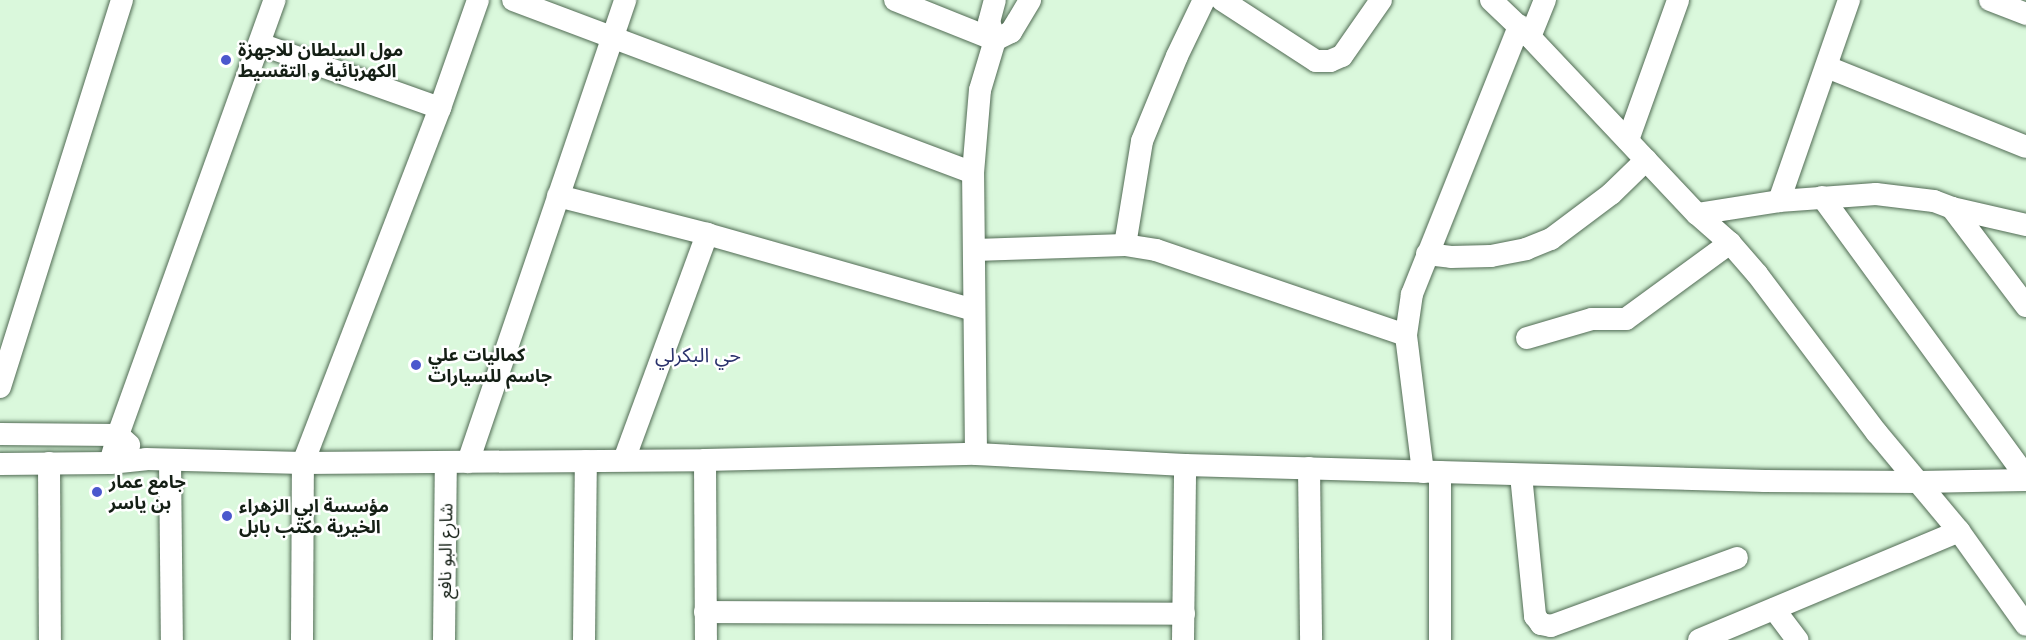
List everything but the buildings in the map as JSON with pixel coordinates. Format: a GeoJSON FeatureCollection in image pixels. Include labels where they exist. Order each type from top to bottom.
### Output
{"type":"FeatureCollection","features":[{"type":"Feature","properties":{"kind":"street"},"geometry":{"type":"LineString","coordinates":[[0,387],[122,0]]}},
{"type":"Feature","properties":{"kind":"street"},"geometry":{"type":"LineString","coordinates":[[110,463],[118,435],[275,0]]}},
{"type":"Feature","properties":{"kind":"street"},"geometry":{"type":"LineString","coordinates":[[302,640],[303,462],[440,108],[478,0]]}},
{"type":"Feature","properties":{"kind":"street"},"geometry":{"type":"LineString","coordinates":[[513,0],[973,173]]}},
{"type":"Feature","properties":{"kind":"street"},"geometry":{"type":"LineString","coordinates":[[468,462],[625,0]]}},
{"type":"Feature","properties":{"kind":"street"},"geometry":{"type":"LineString","coordinates":[[895,0],[995,40],[1011,32],[1030,0]]}},
{"type":"Feature","properties":{"kind":"street"},"geometry":{"type":"LineString","coordinates":[[976,454],[973,173],[980,90],[995,40],[989,22],[995,0]]}},
{"type":"Feature","properties":{"kind":"street"},"geometry":{"type":"LineString","coordinates":[[1125,246],[1142,141],[1177,56],[1204,0]]}},
{"type":"Feature","properties":{"kind":"street"},"geometry":{"type":"LineString","coordinates":[[1222,0],[1316,61],[1342,56],[1381,0]]}},
{"type":"Feature","properties":{"kind":"street"},"geometry":{"type":"LineString","coordinates":[[1491,0],[1525,32],[1697,214],[1730,243],[1877,433],[1959,531],[2026,624]]}},
{"type":"Feature","properties":{"kind":"street"},"geometry":{"type":"LineString","coordinates":[[1440,640],[1432,472],[1406,335],[1412,294],[1427,254],[1525,32],[1545,0]]}},
{"type":"Feature","properties":{"kind":"street"},"geometry":{"type":"LineString","coordinates":[[1628,140],[1678,0]]}},
{"type":"Feature","properties":{"kind":"street"},"geometry":{"type":"LineString","coordinates":[[1779,201],[1849,0]]}},
{"type":"Feature","properties":{"kind":"street"},"geometry":{"type":"LineString","coordinates":[[1990,0],[2026,14]]}},
{"type":"Feature","properties":{"kind":"street"},"geometry":{"type":"LineString","coordinates":[[260,44],[440,108]]}},
{"type":"Feature","properties":{"kind":"street"},"geometry":{"type":"LineString","coordinates":[[1827,67],[2026,147]]}},
{"type":"Feature","properties":{"kind":"street"},"geometry":{"type":"LineString","coordinates":[[1427,254],[1451,257],[1491,256],[1526,249],[1551,239],[1611,194],[1646,160]]}},
{"type":"Feature","properties":{"kind":"street"},"geometry":{"type":"LineString","coordinates":[[1697,214],[1779,201],[1876,194],[1934,201],[1952,208],[2026,225]]}},
{"type":"Feature","properties":{"kind":"street"},"geometry":{"type":"LineString","coordinates":[[558,196],[707,234],[973,310]]}},
{"type":"Feature","properties":{"kind":"street"},"geometry":{"type":"LineString","coordinates":[[1822,197],[2026,478]]}},
{"type":"Feature","properties":{"kind":"street"},"geometry":{"type":"LineString","coordinates":[[1952,208],[2026,306]]}},
{"type":"Feature","properties":{"kind":"street"},"geometry":{"type":"LineString","coordinates":[[624,460],[707,234]]}},
{"type":"Feature","properties":{"kind":"street"},"geometry":{"type":"LineString","coordinates":[[1527,338],[1592,319],[1626,319],[1730,243]]}},
{"type":"Feature","properties":{"kind":"street"},"geometry":{"type":"LineString","coordinates":[[975,250],[1125,246],[1156,250],[1406,335]]}},
{"type":"Feature","properties":{"kind":"street"},"geometry":{"type":"LineString","coordinates":[[0,434],[118,435],[146,459]]}},
{"type":"Feature","properties":{"kind":"street"},"geometry":{"type":"LineString","coordinates":[[0,464],[110,463],[146,459],[468,462],[976,454],[1185,465],[1521,475],[1919,482],[2026,478]]}},
{"type":"Feature","properties":{"kind":"street"},"geometry":{"type":"LineString","coordinates":[[170,460],[171,640]]}},
{"type":"Feature","properties":{"kind":"street"},"geometry":{"type":"LineString","coordinates":[[584,640],[586,460]]}},
{"type":"Feature","properties":{"kind":"street"},"geometry":{"type":"LineString","coordinates":[[705,460],[706,640]]}},
{"type":"Feature","properties":{"kind":"street","name":"شارع البو نافع"},"geometry":{"type":"LineString","coordinates":[[444,640],[446,462]]}},
{"type":"Feature","properties":{"kind":"street"},"geometry":{"type":"LineString","coordinates":[[49,463],[50,640]]}},
{"type":"Feature","properties":{"kind":"street"},"geometry":{"type":"LineString","coordinates":[[1183,640],[1185,465]]}},
{"type":"Feature","properties":{"kind":"street"},"geometry":{"type":"LineString","coordinates":[[1309,468],[1311,640]]}},
{"type":"Feature","properties":{"kind":"street"},"geometry":{"type":"LineString","coordinates":[[1521,475],[1535,616],[1541,624],[1551,626],[1737,558]]}},
{"type":"Feature","properties":{"kind":"street"},"geometry":{"type":"LineString","coordinates":[[1699,640],[1959,531]]}},
{"type":"Feature","properties":{"kind":"street"},"geometry":{"type":"LineString","coordinates":[[1774,609],[1797,640]]}},
{"type":"Feature","properties":{"kind":"street"},"geometry":{"type":"LineString","coordinates":[[705,612],[1184,614]]}},
{"type":"Feature","properties":{"kind":"place","name":"مول السلطان للاجهزة الكهربائية و التقسيط"},"geometry":{"type":"Point","coordinates":[226,60]}},
{"type":"Feature","properties":{"kind":"place","name":"كماليات علي جاسم للسيارات"},"geometry":{"type":"Point","coordinates":[416,365]}},
{"type":"Feature","properties":{"kind":"place","name":"جامع عمار بن ياسر"},"geometry":{"type":"Point","coordinates":[97,492]}},
{"type":"Feature","properties":{"kind":"place","name":"مؤسسة ابي الزهراء الخيرية مكتب بابل"},"geometry":{"type":"Point","coordinates":[227,516]}},
{"type":"Feature","properties":{"kind":"district","name":"حي البكرلي"},"geometry":{"type":"Point","coordinates":[698,354]}}]}
